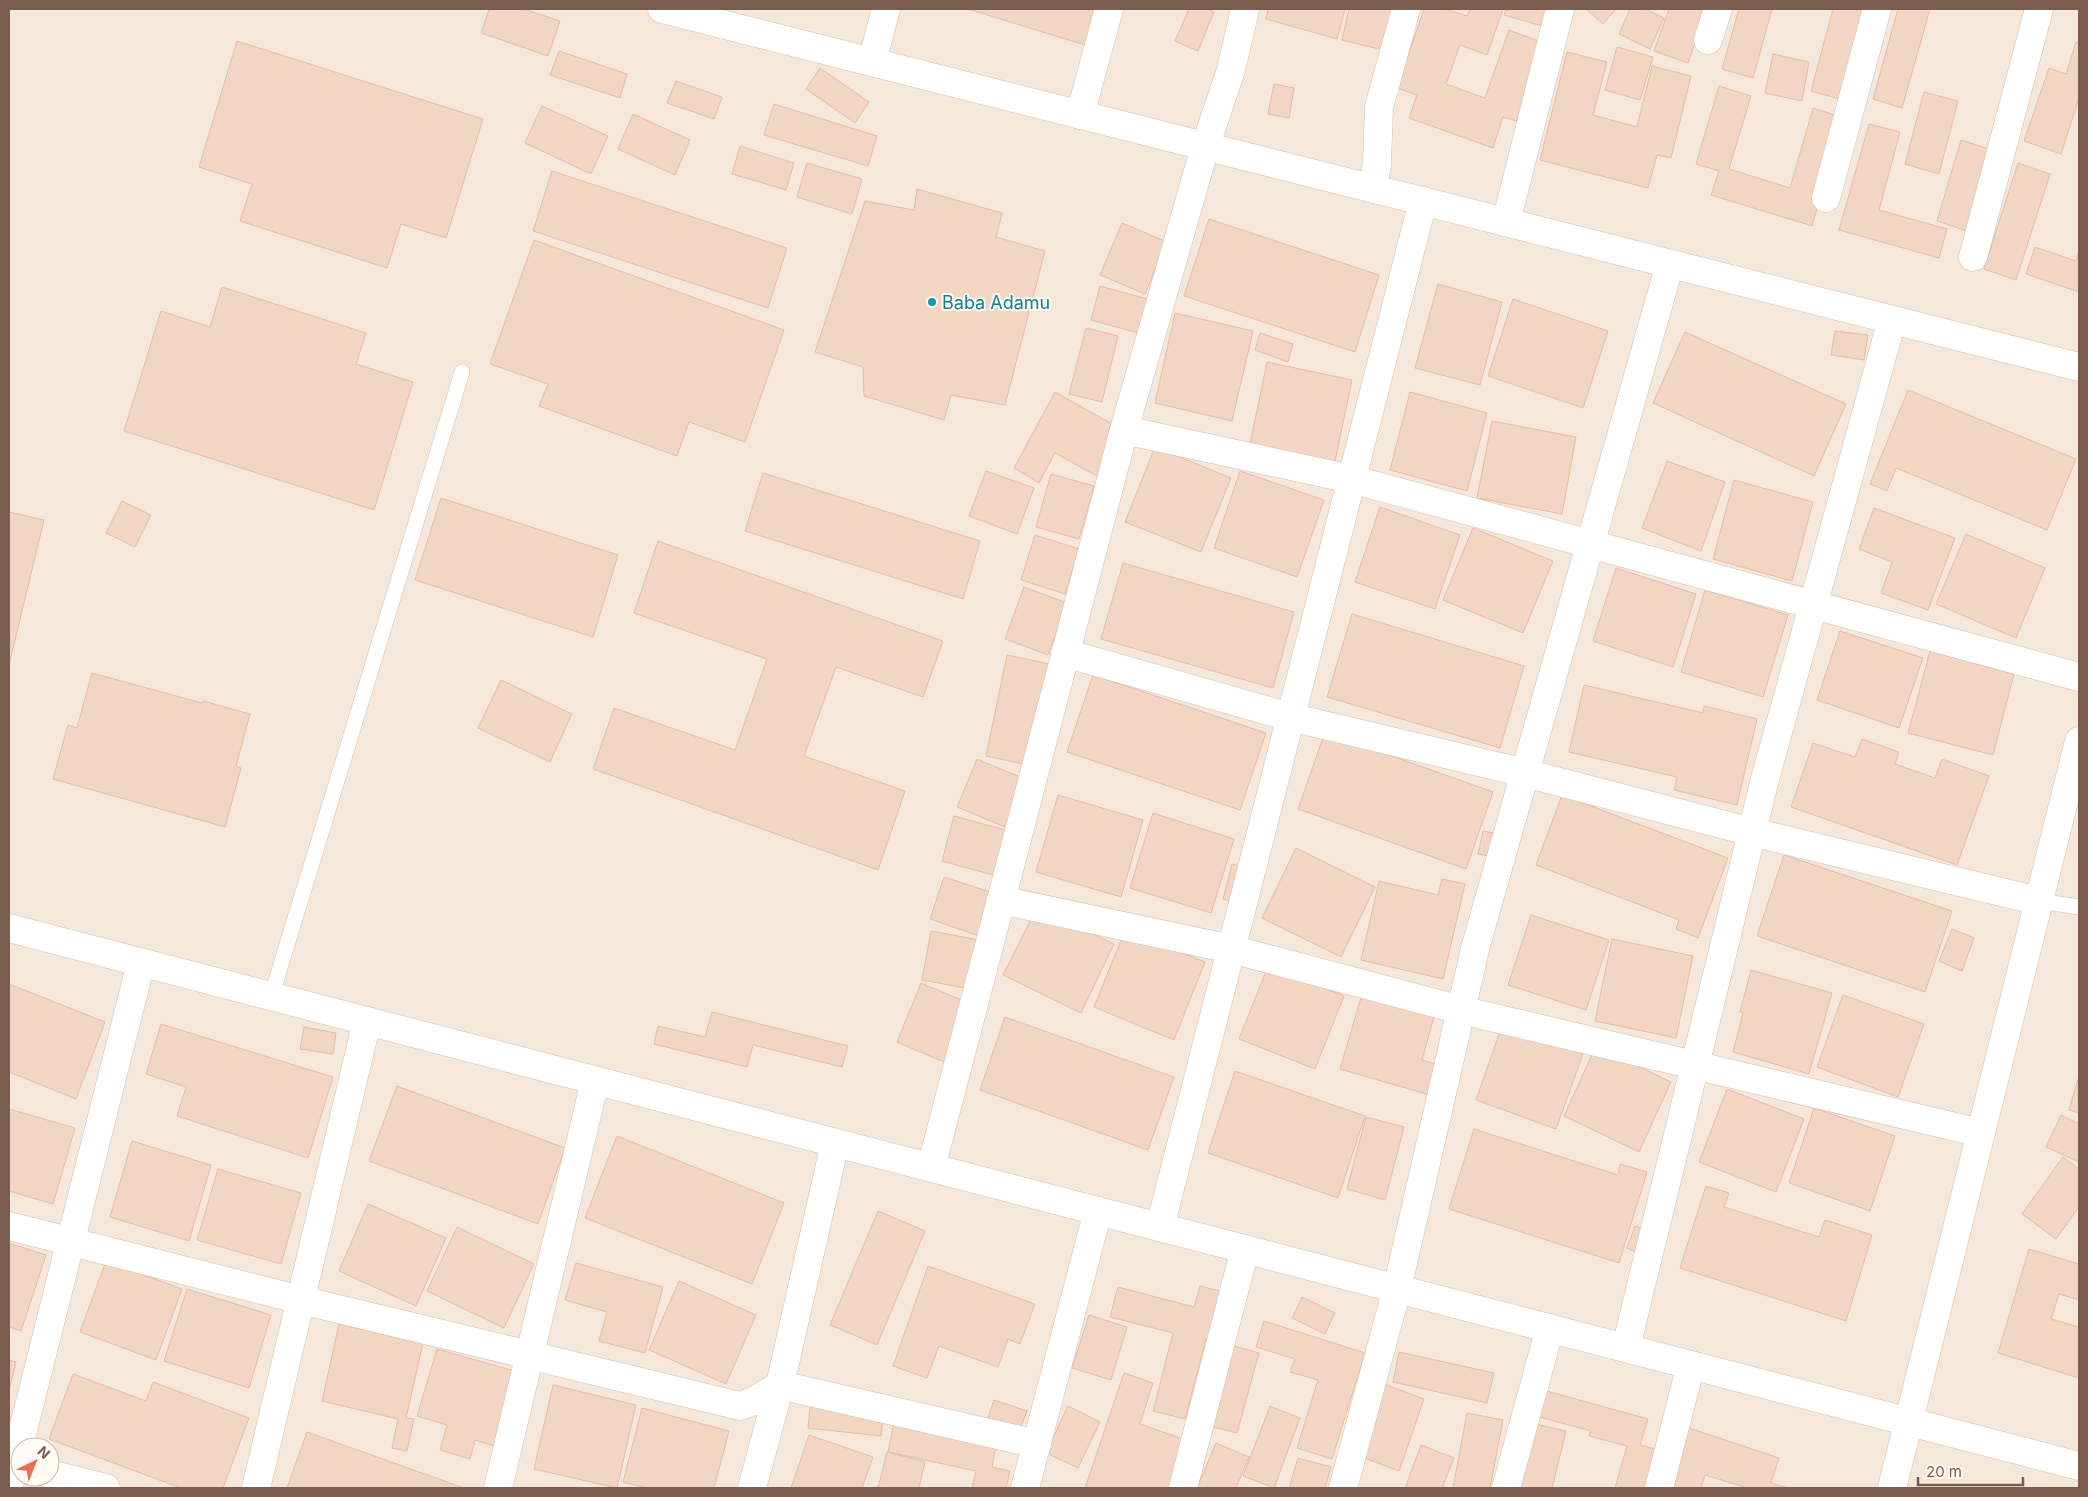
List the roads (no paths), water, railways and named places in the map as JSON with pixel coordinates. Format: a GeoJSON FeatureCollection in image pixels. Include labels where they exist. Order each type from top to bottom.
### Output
{"type":"FeatureCollection","features":[{"type":"Feature","properties":{"kind":"street"},"geometry":{"type":"LineString","coordinates":[[662,9],[2079,368]]}},
{"type":"Feature","properties":{"kind":"street"},"geometry":{"type":"LineString","coordinates":[[872,62],[886,9]]}},
{"type":"Feature","properties":{"kind":"street"},"geometry":{"type":"LineString","coordinates":[[1080,115],[1109,9]]}},
{"type":"Feature","properties":{"kind":"street"},"geometry":{"type":"LineString","coordinates":[[931,1168],[1124,430],[1205,148],[1231,70],[1245,9]]}},
{"type":"Feature","properties":{"kind":"street"},"geometry":{"type":"LineString","coordinates":[[1373,189],[1377,164],[1379,107],[1406,9]]}},
{"type":"Feature","properties":{"kind":"street"},"geometry":{"type":"LineString","coordinates":[[1506,222],[1560,9]]}},
{"type":"Feature","properties":{"kind":"street"},"geometry":{"type":"LineString","coordinates":[[1708,40],[1718,9]]}},
{"type":"Feature","properties":{"kind":"street"},"geometry":{"type":"LineString","coordinates":[[1826,198],[1877,9]]}},
{"type":"Feature","properties":{"kind":"street"},"geometry":{"type":"LineString","coordinates":[[1973,258],[2039,9]]}},
{"type":"Feature","properties":{"kind":"street"},"geometry":{"type":"LineString","coordinates":[[1160,1227],[1423,201]]}},
{"type":"Feature","properties":{"kind":"street"},"geometry":{"type":"LineString","coordinates":[[1343,1488],[1397,1289],[1476,945],[1670,264]]}},
{"type":"Feature","properties":{"kind":"street"},"geometry":{"type":"LineString","coordinates":[[1626,1348],[1752,832],[1892,320]]}},
{"type":"Feature","properties":{"kind":"street"},"geometry":{"type":"LineString","coordinates":[[1124,430],[1352,480],[1591,543],[1813,606],[2079,677]]}},
{"type":"Feature","properties":{"kind":"street"},"geometry":{"type":"LineString","coordinates":[[1065,653],[1290,718],[1525,773],[1752,832],[2040,901]]}},
{"type":"Feature","properties":{"kind":"street"},"geometry":{"type":"LineString","coordinates":[[1892,1488],[2079,741]]}},
{"type":"Feature","properties":{"kind":"street"},"geometry":{"type":"LineString","coordinates":[[1001,900],[1231,949],[1461,1010],[1981,1133]]}},
{"type":"Feature","properties":{"kind":"street"},"geometry":{"type":"LineString","coordinates":[[9,928],[2079,1466]]}},
{"type":"Feature","properties":{"kind":"street"},"geometry":{"type":"LineString","coordinates":[[21,1437],[141,963]]}},
{"type":"Feature","properties":{"kind":"street"},"geometry":{"type":"LineString","coordinates":[[256,1488],[367,1021]]}},
{"type":"Feature","properties":{"kind":"street"},"geometry":{"type":"LineString","coordinates":[[498,1488],[595,1080]]}},
{"type":"Feature","properties":{"kind":"street"},"geometry":{"type":"LineString","coordinates":[[752,1488],[780,1385],[835,1143]]}},
{"type":"Feature","properties":{"kind":"street"},"geometry":{"type":"LineString","coordinates":[[1025,1488],[1098,1211]]}},
{"type":"Feature","properties":{"kind":"street"},"geometry":{"type":"LineString","coordinates":[[9,1226],[301,1300],[740,1406],[754,1401],[780,1385],[1037,1444]]}},
{"type":"Feature","properties":{"kind":"street"},"geometry":{"type":"LineString","coordinates":[[1183,1488],[1245,1249]]}},
{"type":"Feature","properties":{"kind":"street"},"geometry":{"type":"LineString","coordinates":[[1506,1488],[1550,1328]]}},
{"type":"Feature","properties":{"kind":"street"},"geometry":{"type":"LineString","coordinates":[[1659,1488],[1691,1365]]}},
{"type":"Feature","properties":{"kind":"street"},"geometry":{"type":"LineString","coordinates":[[60,1476],[106,1488]]}},
{"type":"Feature","properties":{"kind":"lane"},"geometry":{"type":"LineString","coordinates":[[270,997],[462,372]]}},
{"type":"Feature","properties":{"kind":"lane"},"geometry":{"type":"LineString","coordinates":[[2040,901],[2079,907]]}},
{"type":"Feature","properties":{"kind":"place","name":"Baba Adamu"},"geometry":{"type":"Point","coordinates":[932,302]}}]}
